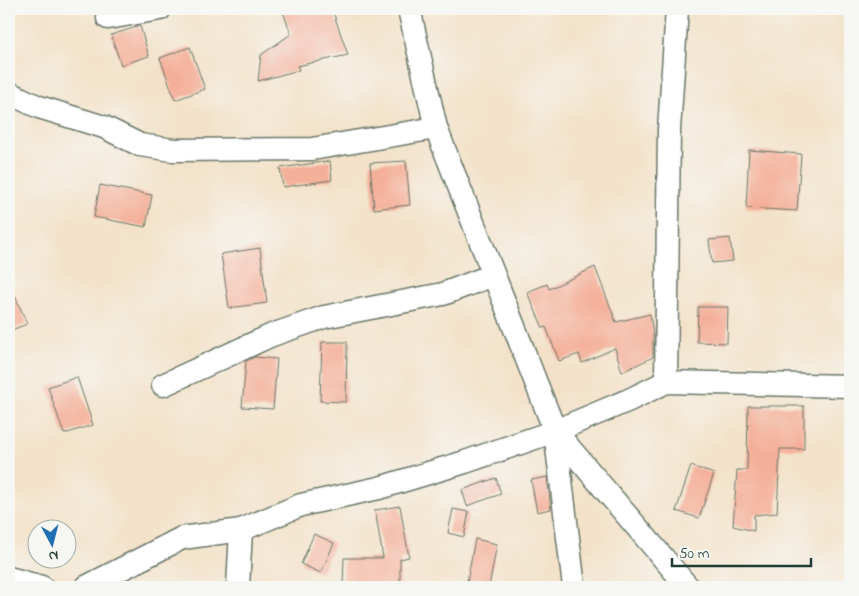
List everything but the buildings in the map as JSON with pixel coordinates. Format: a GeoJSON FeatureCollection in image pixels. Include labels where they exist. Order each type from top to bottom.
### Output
{"type":"FeatureCollection","features":[{"type":"Feature","properties":{"kind":"street"},"geometry":{"type":"LineString","coordinates":[[108,18],[160,9]]}},
{"type":"Feature","properties":{"kind":"street"},"geometry":{"type":"LineString","coordinates":[[409,9],[436,128],[555,431],[574,587]]}},
{"type":"Feature","properties":{"kind":"street"},"geometry":{"type":"LineString","coordinates":[[666,382],[669,130],[678,9]]}},
{"type":"Feature","properties":{"kind":"street"},"geometry":{"type":"LineString","coordinates":[[9,93],[39,107],[104,127],[140,145],[173,150],[312,149],[436,128]]}},
{"type":"Feature","properties":{"kind":"street"},"geometry":{"type":"LineString","coordinates":[[163,385],[272,335],[324,316],[443,294],[494,275]]}},
{"type":"Feature","properties":{"kind":"street"},"geometry":{"type":"LineString","coordinates":[[86,587],[182,538],[240,530],[301,505],[389,485],[465,462],[555,431],[629,400],[666,382],[850,386]]}},
{"type":"Feature","properties":{"kind":"street"},"geometry":{"type":"LineString","coordinates":[[555,431],[688,587]]}},
{"type":"Feature","properties":{"kind":"street"},"geometry":{"type":"LineString","coordinates":[[238,587],[240,530]]}},
{"type":"Feature","properties":{"kind":"street"},"geometry":{"type":"LineString","coordinates":[[9,578],[42,587]]}}]}
